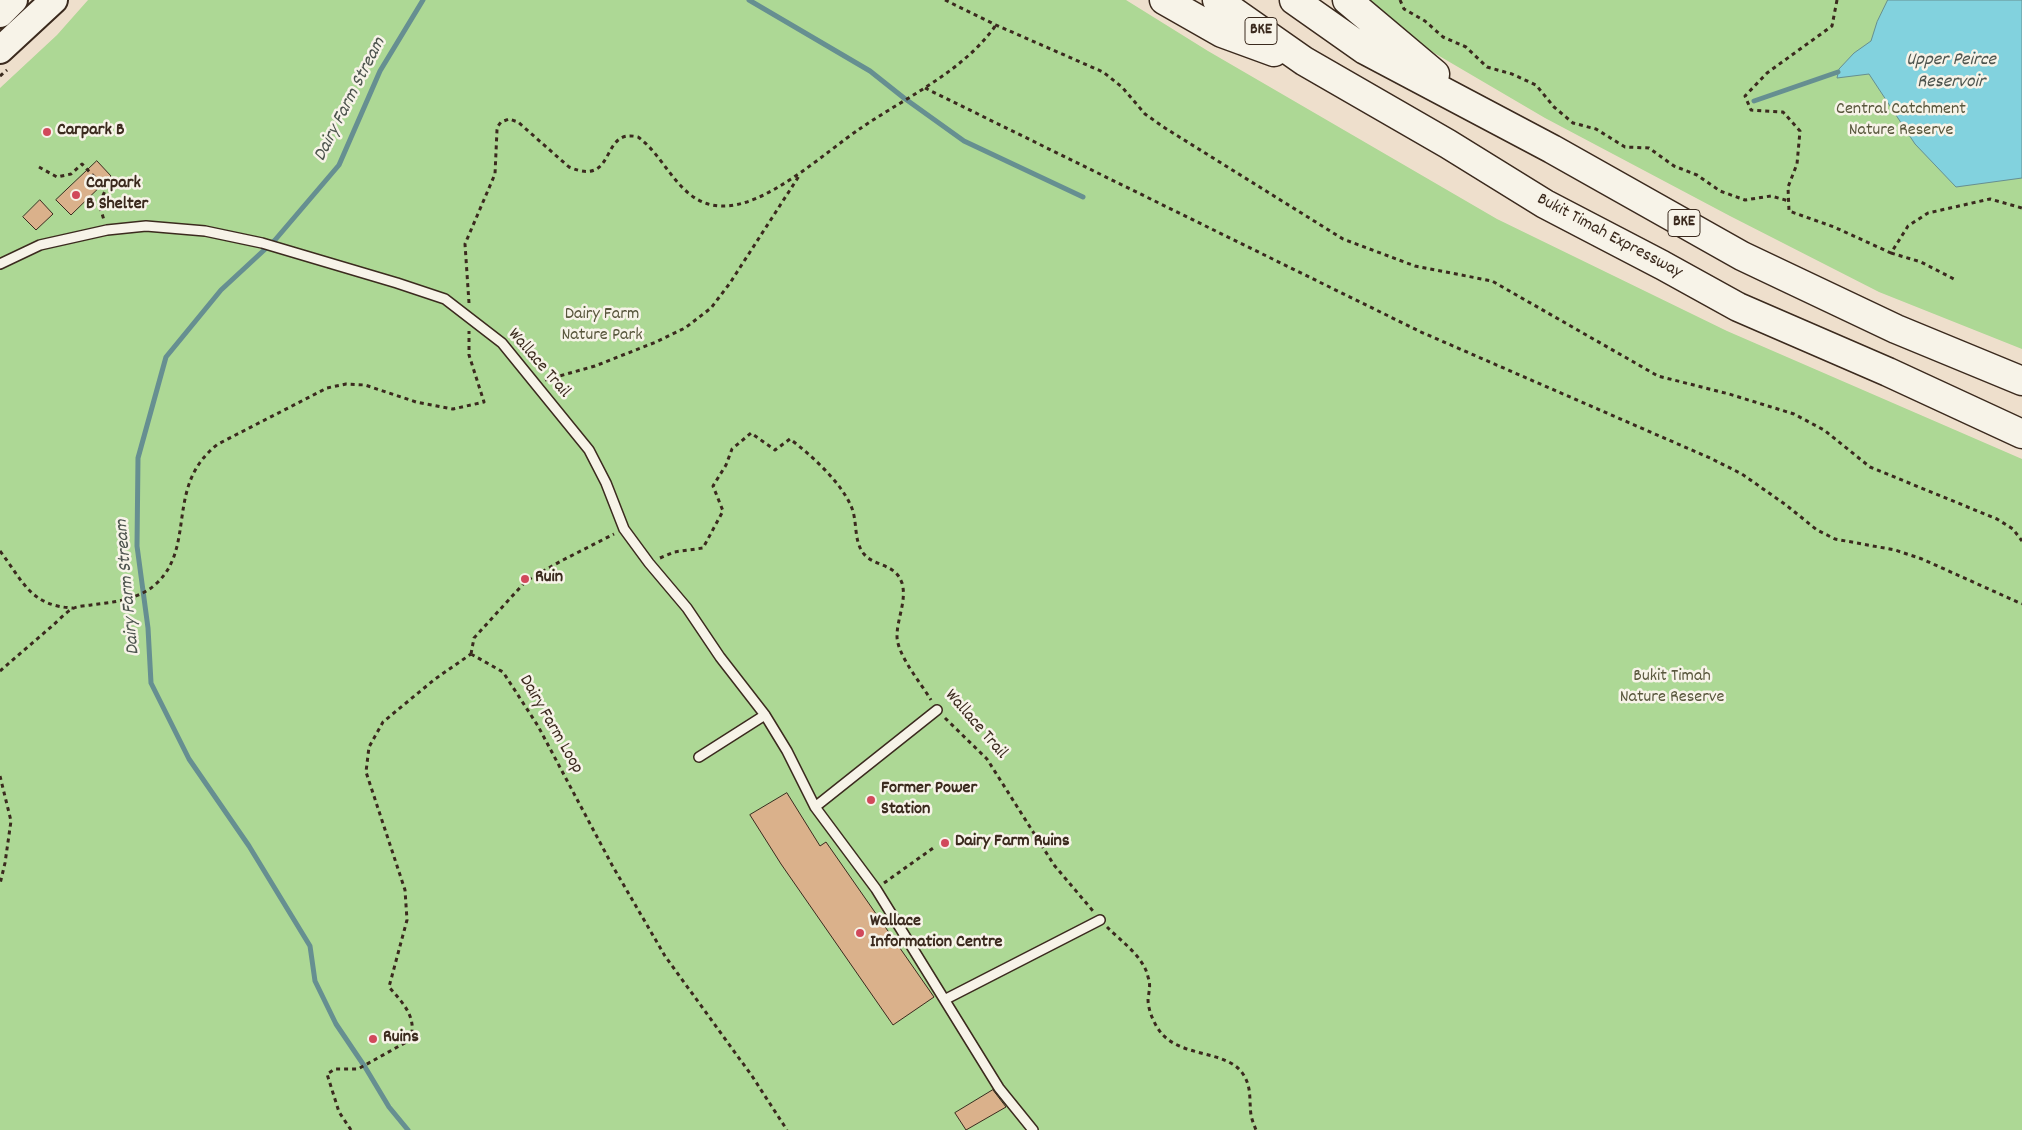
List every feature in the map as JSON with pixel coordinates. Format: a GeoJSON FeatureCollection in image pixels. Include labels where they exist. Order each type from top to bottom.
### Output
{"type":"FeatureCollection","features":[{"type":"Feature","properties":{"kind":"highway"},"geometry":{"type":"LineString","coordinates":[[1164,0],[1222,34],[1304,61]]}},
{"type":"Feature","properties":{"kind":"highway","name":"Bukit Timah Expressway"},"geometry":{"type":"LineString","coordinates":[[1217,0],[1304,61],[1448,144],[1545,204],[1662,265],[1738,308],[1888,372],[2022,434]]}},
{"type":"Feature","properties":{"kind":"highway","name":"BKE"},"geometry":{"type":"LineString","coordinates":[[1294,0],[1365,50],[1477,108],[1742,256],[1896,330],[2022,381]]}},
{"type":"Feature","properties":{"kind":"highway"},"geometry":{"type":"LineString","coordinates":[[1347,0],[1477,108]]}},
{"type":"Feature","properties":{"kind":"main road"},"geometry":{"type":"LineString","coordinates":[[0,14],[14,0]]}},
{"type":"Feature","properties":{"kind":"main road"},"geometry":{"type":"LineString","coordinates":[[0,50],[54,0]]}},
{"type":"Feature","properties":{"kind":"lane","name":"Wallace Trail"},"geometry":{"type":"LineString","coordinates":[[107,230],[146,226],[205,231],[276,247],[445,299],[502,343],[589,450],[606,483],[624,529],[649,563],[687,608],[720,656],[765,715],[787,750],[815,807],[876,889],[946,999],[999,1088],[1033,1130]]}},
{"type":"Feature","properties":{"kind":"lane"},"geometry":{"type":"LineString","coordinates":[[0,264],[40,245],[107,230]]}},
{"type":"Feature","properties":{"kind":"lane"},"geometry":{"type":"LineString","coordinates":[[815,807],[937,710]]}},
{"type":"Feature","properties":{"kind":"lane"},"geometry":{"type":"LineString","coordinates":[[699,757],[765,715]]}},
{"type":"Feature","properties":{"kind":"lane"},"geometry":{"type":"LineString","coordinates":[[946,999],[1100,920]]}},
{"type":"Feature","properties":{"kind":"path"},"geometry":{"type":"LineString","coordinates":[[945,0],[996,25],[1103,72],[1122,87],[1145,114],[1165,128],[1343,239],[1415,266],[1492,281],[1658,376],[1729,394],[1794,414],[1824,430],[1870,467],[1997,518],[2013,529],[2022,541]]}},
{"type":"Feature","properties":{"kind":"path"},"geometry":{"type":"LineString","coordinates":[[1400,0],[1404,9],[1425,21],[1443,37],[1466,47],[1487,67],[1512,74],[1536,85],[1554,107],[1573,123],[1596,129],[1625,147],[1649,148],[1674,166],[1697,174],[1720,191],[1745,200],[1771,196],[1789,201]]}},
{"type":"Feature","properties":{"kind":"path"},"geometry":{"type":"LineString","coordinates":[[1837,0],[1832,26],[1767,73],[1745,96],[1751,110],[1783,112],[1800,131],[1797,164],[1788,187],[1789,211],[1834,227],[1891,253],[1921,262],[1954,279]]}},
{"type":"Feature","properties":{"kind":"path"},"geometry":{"type":"LineString","coordinates":[[0,551],[23,585],[33,596],[46,604],[73,608],[126,600],[143,594],[157,583],[169,568],[176,552],[184,498],[195,467],[205,454],[218,444],[327,388],[346,384],[366,385],[416,402],[453,409],[484,402],[469,355],[465,244],[495,174],[497,130],[501,122],[514,120],[518,122],[569,168],[577,171],[595,170],[603,166],[614,144],[619,139],[625,136],[638,138],[668,169],[681,187],[698,200],[720,206],[739,204],[757,198],[799,175],[860,128],[925,88],[984,42],[996,25]]}},
{"type":"Feature","properties":{"kind":"path"},"geometry":{"type":"LineString","coordinates":[[925,88],[1420,332],[1710,458],[1742,474],[1817,530],[1835,539],[1895,550],[1922,559],[2022,604]]}},
{"type":"Feature","properties":{"kind":"path"},"geometry":{"type":"LineString","coordinates":[[39,167],[57,178],[71,174],[82,164],[106,189],[99,204],[107,230]]}},
{"type":"Feature","properties":{"kind":"path"},"geometry":{"type":"LineString","coordinates":[[535,383],[594,366],[686,328],[711,308],[730,283],[799,175]]}},
{"type":"Feature","properties":{"kind":"path"},"geometry":{"type":"LineString","coordinates":[[1891,253],[1908,226],[1928,213],[1990,199],[2022,208]]}},
{"type":"Feature","properties":{"kind":"path","name":"Wallace Trail"},"geometry":{"type":"LineString","coordinates":[[649,563],[674,552],[703,548],[724,511],[713,486],[726,465],[732,450],[752,433],[775,450],[790,438],[817,460],[851,506],[859,547],[870,559],[887,566],[896,573],[901,582],[904,592],[897,637],[900,650],[937,710],[987,759],[1054,864],[1100,920],[1142,963],[1148,975],[1150,988],[1148,1001],[1152,1019],[1163,1034],[1178,1046],[1211,1057],[1224,1059],[1235,1065],[1243,1075],[1249,1086],[1251,1117],[1256,1130]]}},
{"type":"Feature","properties":{"kind":"path"},"geometry":{"type":"LineString","coordinates":[[351,1130],[339,1112],[327,1074],[335,1069],[358,1069],[410,1040],[413,1032],[407,1008],[389,987],[407,920],[405,890],[366,772],[369,747],[384,722],[435,679],[471,654],[474,638],[526,581],[624,529]]}},
{"type":"Feature","properties":{"kind":"path"},"geometry":{"type":"LineString","coordinates":[[0,671],[73,608]]}},
{"type":"Feature","properties":{"kind":"path","name":"Dairy Farm Loop"},"geometry":{"type":"LineString","coordinates":[[471,654],[504,672],[538,726],[612,865],[665,956],[723,1036],[787,1130]]}},
{"type":"Feature","properties":{"kind":"path"},"geometry":{"type":"LineString","coordinates":[[0,776],[11,821],[6,863],[0,884]]}},
{"type":"Feature","properties":{"kind":"path"},"geometry":{"type":"LineString","coordinates":[[876,889],[936,846]]}},
{"type":"Feature","properties":{"kind":"green space"},"geometry":{"type":"Polygon","coordinates":[[[88,0],[1126,0],[1208,51],[1497,219],[1727,331],[2022,459],[2022,1130],[0,1130],[0,88],[57,35],[88,0]]]}},
{"type":"Feature","properties":{"kind":"green space","name":"Central Catchment Nature Reserve"},"geometry":{"type":"Polygon","coordinates":[[[1359,0],[2022,0],[2022,349],[1879,292],[1730,216],[1545,118],[1412,40],[1359,0]]]}},
{"type":"Feature","properties":{"kind":"water","name":"Upper Peirce Reservoir"},"geometry":{"type":"Polygon","coordinates":[[[1888,0],[2022,0],[2022,178],[1956,187],[1915,144],[1869,74],[1837,78],[1839,69],[1854,53],[1871,41],[1877,22],[1888,0]]]}},
{"type":"Feature","properties":{"kind":"building","name":"Carpark B Shelter"},"geometry":{"type":"Polygon","coordinates":[[[97,161],[111,176],[71,215],[56,200],[97,161]]]}},
{"type":"Feature","properties":{"kind":"building"},"geometry":{"type":"Polygon","coordinates":[[[40,200],[53,214],[36,230],[23,217],[40,200]]]}},
{"type":"Feature","properties":{"kind":"building","name":"Wallace Information Centre"},"geometry":{"type":"Polygon","coordinates":[[[787,793],[820,846],[826,842],[934,997],[893,1025],[781,864],[750,815],[787,793]]]}},
{"type":"Feature","properties":{"kind":"building"},"geometry":{"type":"Polygon","coordinates":[[[993,1090],[1006,1107],[966,1130],[955,1113],[993,1090]]]}},
{"type":"Feature","properties":{"kind":"waterway","name":"Dairy Farm Stream"},"geometry":{"type":"LineString","coordinates":[[408,1130],[389,1107],[336,1024],[315,981],[310,946],[249,846],[189,759],[151,683],[148,628],[137,546],[138,458],[166,357],[221,290],[275,240],[339,165],[380,71],[423,0]]}},
{"type":"Feature","properties":{"kind":"waterway"},"geometry":{"type":"LineString","coordinates":[[749,0],[870,71],[964,141],[1083,197]]}},
{"type":"Feature","properties":{"kind":"waterway"},"geometry":{"type":"LineString","coordinates":[[1754,101],[1838,72]]}},
{"type":"Feature","properties":{"kind":"place","name":"Carpark B"},"geometry":{"type":"Point","coordinates":[47,132]}},
{"type":"Feature","properties":{"kind":"place","name":"Carpark B Shelter"},"geometry":{"type":"Point","coordinates":[76,195]}},
{"type":"Feature","properties":{"kind":"place","name":"Ruin"},"geometry":{"type":"Point","coordinates":[525,579]}},
{"type":"Feature","properties":{"kind":"place","name":"Former Power Station"},"geometry":{"type":"Point","coordinates":[871,800]}},
{"type":"Feature","properties":{"kind":"place","name":"Dairy Farm Ruins"},"geometry":{"type":"Point","coordinates":[945,843]}},
{"type":"Feature","properties":{"kind":"place","name":"Wallace Information Centre"},"geometry":{"type":"Point","coordinates":[860,933]}},
{"type":"Feature","properties":{"kind":"place","name":"Ruins"},"geometry":{"type":"Point","coordinates":[373,1039]}},
{"type":"Feature","properties":{"kind":"park label","name":"Dairy Farm Nature Park"},"geometry":{"type":"Point","coordinates":[602,326]}},
{"type":"Feature","properties":{"kind":"park label","name":"Bukit Timah Nature Reserve"},"geometry":{"type":"Point","coordinates":[1672,688]}}]}
